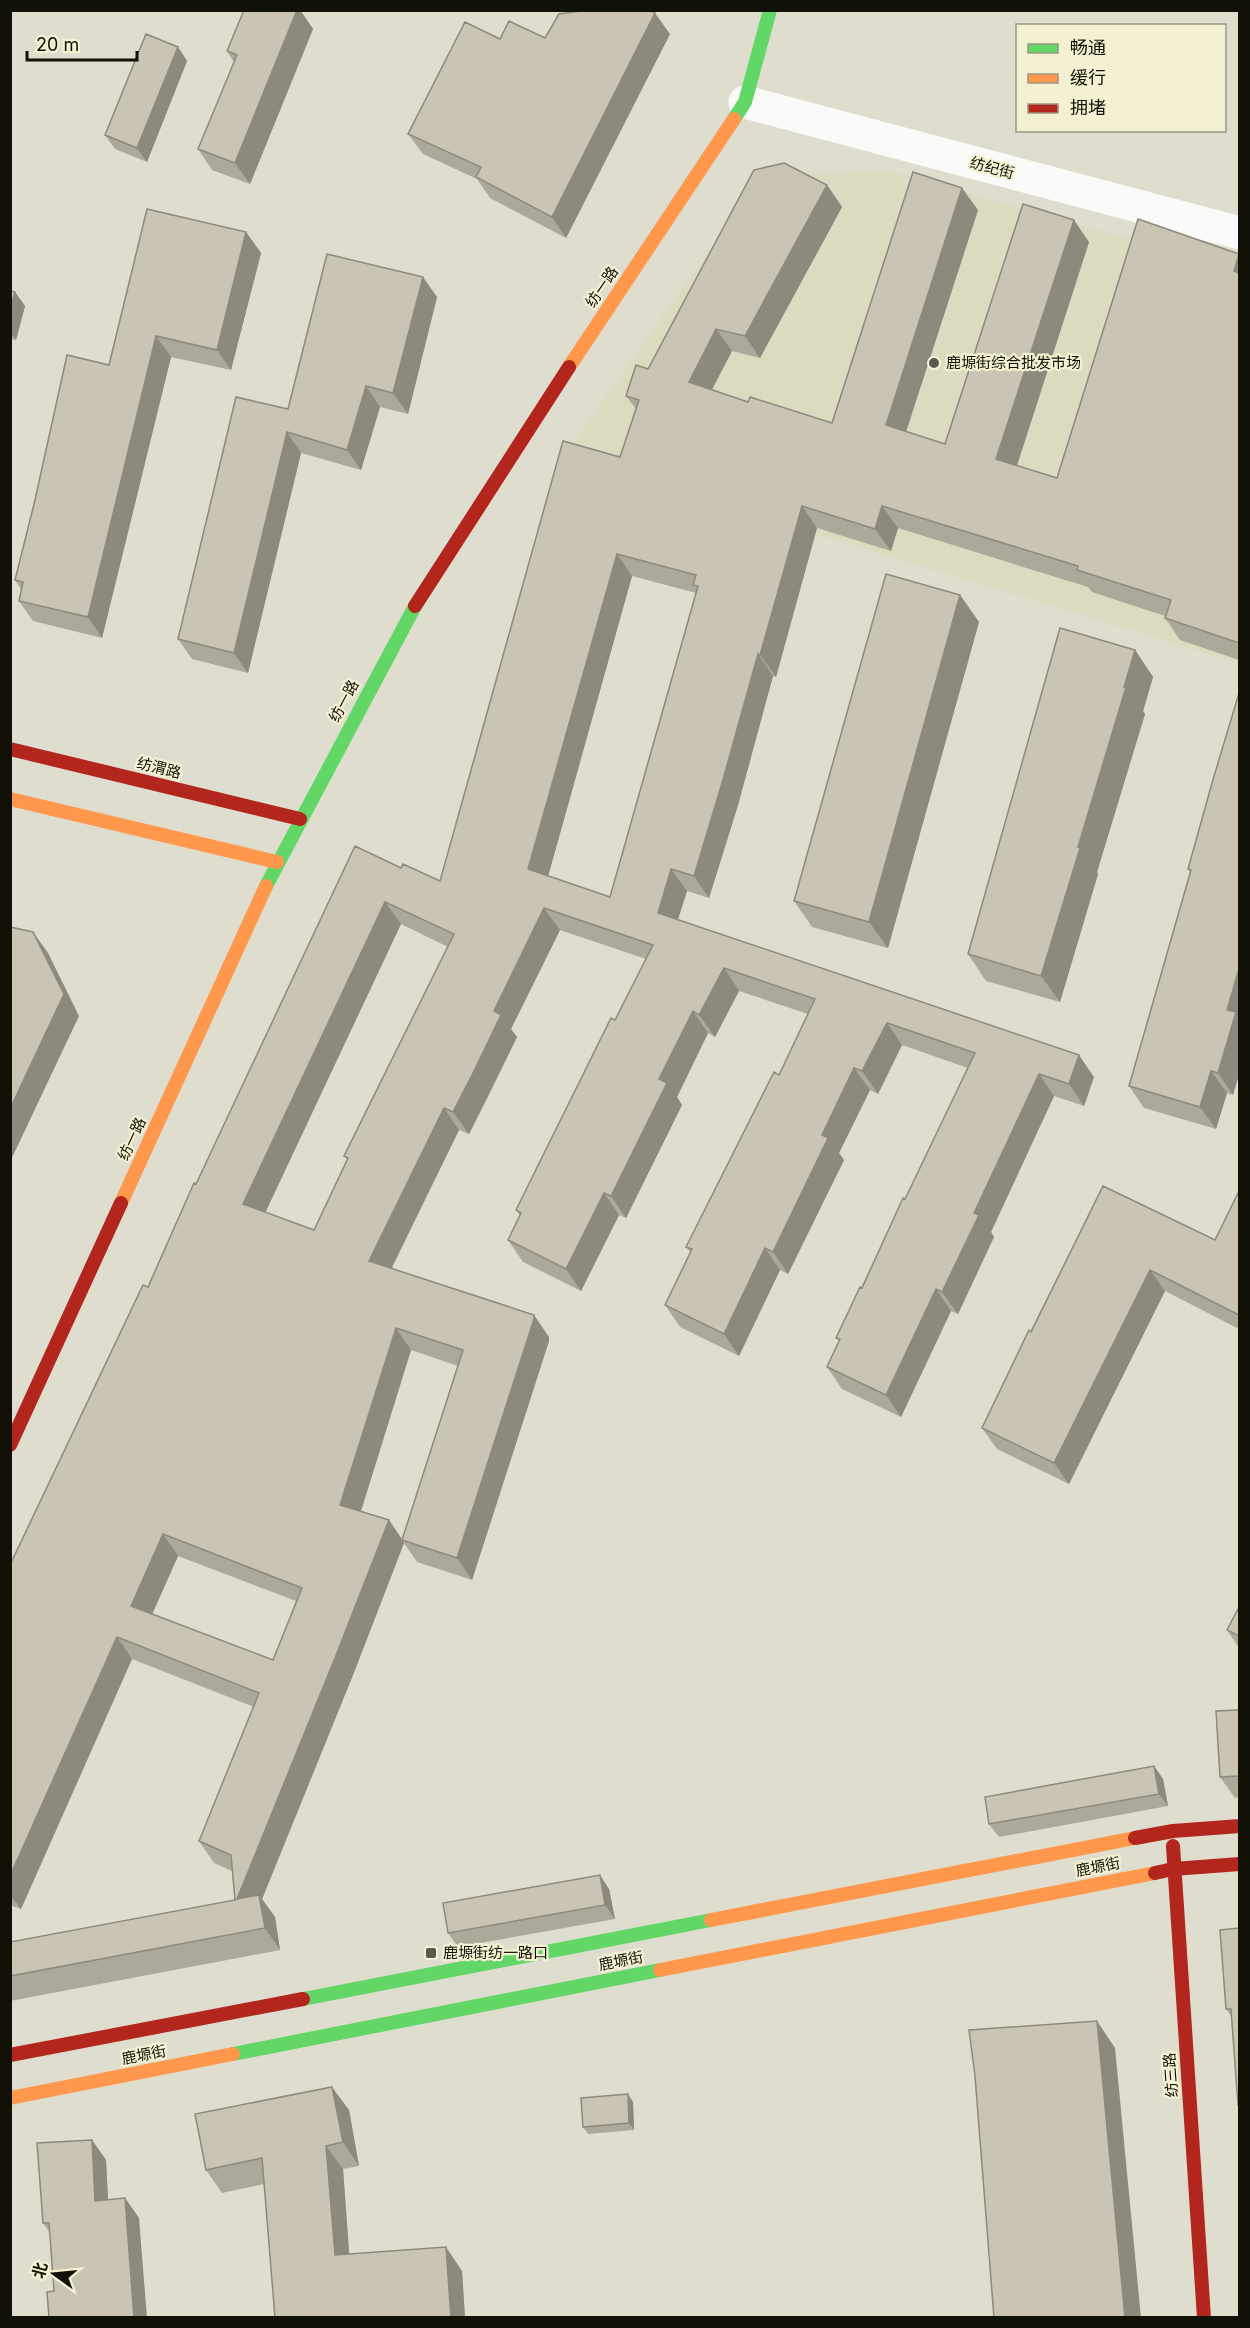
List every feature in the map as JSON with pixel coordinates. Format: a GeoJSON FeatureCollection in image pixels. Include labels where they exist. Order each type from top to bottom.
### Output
{"type":"FeatureCollection","features":[{"type":"Feature","properties":{"kind":"street","name":"纺一路"},"geometry":{"type":"LineString","coordinates":[[10,1445],[277,862],[405,622],[542,408],[745,102],[770,10]]}},
{"type":"Feature","properties":{"kind":"street","name":"纺纪街"},"geometry":{"type":"LineString","coordinates":[[745,102],[1239,233]]}},
{"type":"Feature","properties":{"kind":"street","name":"纺渭路"},"geometry":{"type":"LineString","coordinates":[[10,749],[300,819]]}},
{"type":"Feature","properties":{"kind":"street"},"geometry":{"type":"LineString","coordinates":[[10,799],[277,862]]}},
{"type":"Feature","properties":{"kind":"street","name":"鹿塬街"},"geometry":{"type":"LineString","coordinates":[[10,2055],[1173,1831],[1239,1826]]}},
{"type":"Feature","properties":{"kind":"street","name":"纺三路"},"geometry":{"type":"LineString","coordinates":[[1173,1831],[1173,1869],[1204,2318]]}},
{"type":"Feature","properties":{"kind":"street","name":"鹿塬街"},"geometry":{"type":"LineString","coordinates":[[10,2098],[1173,1869],[1239,1864]]}},
{"type":"Feature","properties":{"kind":"shaded area","name":"鹿塬街综合批发市场"},"geometry":{"type":"Polygon","coordinates":[[[888,171],[1239,269],[1239,663],[563,457],[762,176],[888,171]]]}},
{"type":"Feature","properties":{"kind":"building"},"geometry":{"type":"Polygon","coordinates":[[[244,10],[297,10],[235,163],[198,149],[237,55],[227,51],[244,10]]]}},
{"type":"Feature","properties":{"kind":"building"},"geometry":{"type":"Polygon","coordinates":[[[588,10],[650,10],[655,13],[552,217],[476,177],[481,167],[408,134],[465,22],[500,39],[509,21],[545,38],[559,14],[588,10]]]}},
{"type":"Feature","properties":{"kind":"building"},"geometry":{"type":"Polygon","coordinates":[[[146,34],[178,47],[137,148],[105,135],[146,34]]]}},
{"type":"Feature","properties":{"kind":"building"},"geometry":{"type":"Polygon","coordinates":[[[784,163],[827,185],[745,336],[716,329],[689,382],[748,402],[750,397],[832,423],[913,172],[962,188],[886,425],[945,444],[1023,204],[1074,220],[996,459],[1057,478],[1138,219],[1239,254],[1234,271],[1239,273],[1239,643],[1165,618],[1171,600],[1077,570],[1078,566],[882,506],[875,529],[802,506],[694,876],[671,869],[658,913],[1079,1055],[1069,1084],[1039,1074],[974,1213],[979,1215],[942,1292],[936,1289],[886,1395],[827,1367],[840,1339],[836,1338],[860,1287],[862,1288],[903,1198],[905,1199],[975,1053],[887,1023],[862,1071],[854,1068],[822,1135],[828,1138],[773,1252],[765,1248],[724,1334],[665,1305],[692,1249],[686,1247],[774,1072],[779,1075],[815,999],[724,968],[699,1015],[693,1011],[659,1079],[667,1083],[611,1196],[604,1193],[566,1269],[508,1240],[521,1213],[516,1210],[611,1018],[615,1020],[653,945],[544,908],[494,1011],[501,1015],[473,1073],[453,1112],[444,1108],[369,1261],[534,1315],[457,1558],[402,1540],[463,1350],[396,1328],[340,1505],[389,1520],[237,1899],[259,1895],[265,1928],[10,1976],[10,1942],[235,1900],[231,1855],[199,1841],[259,1693],[117,1637],[10,1876],[10,1565],[143,1285],[148,1287],[194,1183],[196,1184],[355,846],[401,868],[403,864],[440,881],[563,441],[620,457],[639,400],[626,396],[636,365],[648,369],[754,170],[784,163]],[[617,554],[528,869],[610,897],[698,586],[693,585],[696,575],[617,554]],[[385,902],[243,1204],[314,1230],[348,1158],[344,1156],[454,934],[385,902]],[[163,1534],[131,1606],[273,1660],[302,1588],[163,1534]]]}},
{"type":"Feature","properties":{"kind":"building"},"geometry":{"type":"Polygon","coordinates":[[[147,209],[246,232],[217,350],[156,336],[88,617],[19,601],[23,582],[15,580],[67,355],[109,365],[147,209]]]}},
{"type":"Feature","properties":{"kind":"building"},"geometry":{"type":"Polygon","coordinates":[[[327,254],[423,277],[393,393],[366,386],[347,450],[287,432],[234,653],[178,639],[236,397],[288,409],[327,254]]]}},
{"type":"Feature","properties":{"kind":"building"},"geometry":{"type":"Polygon","coordinates":[[[10,291],[15,292],[10,309],[10,291]]]}},
{"type":"Feature","properties":{"kind":"building"},"geometry":{"type":"Polygon","coordinates":[[[886,574],[960,595],[869,922],[794,901],[886,574]]]}},
{"type":"Feature","properties":{"kind":"building"},"geometry":{"type":"Polygon","coordinates":[[[1060,628],[1135,650],[1078,847],[1080,848],[1041,976],[968,954],[1060,628]]]}},
{"type":"Feature","properties":{"kind":"building"},"geometry":{"type":"Polygon","coordinates":[[[1239,693],[1239,969],[1227,1010],[1236,1012],[1218,1073],[1211,1071],[1200,1107],[1129,1086],[1239,693]]]}},
{"type":"Feature","properties":{"kind":"building"},"geometry":{"type":"Polygon","coordinates":[[[10,927],[33,932],[64,994],[10,1109],[10,927]]]}},
{"type":"Feature","properties":{"kind":"building"},"geometry":{"type":"Polygon","coordinates":[[[1103,1186],[1215,1240],[1239,1191],[1239,1315],[1150,1270],[1054,1463],[982,1428],[1103,1186]]]}},
{"type":"Feature","properties":{"kind":"building"},"geometry":{"type":"Polygon","coordinates":[[[1239,1607],[1239,1636],[1227,1630],[1239,1607]]]}},
{"type":"Feature","properties":{"kind":"building"},"geometry":{"type":"Polygon","coordinates":[[[1239,1710],[1239,1776],[1220,1777],[1216,1711],[1239,1710]]]}},
{"type":"Feature","properties":{"kind":"building"},"geometry":{"type":"Polygon","coordinates":[[[1154,1766],[1159,1794],[989,1824],[985,1797],[1154,1766]]]}},
{"type":"Feature","properties":{"kind":"building"},"geometry":{"type":"Polygon","coordinates":[[[600,1875],[605,1905],[448,1933],[443,1903],[600,1875]]]}},
{"type":"Feature","properties":{"kind":"building"},"geometry":{"type":"Polygon","coordinates":[[[1239,1928],[1238,2105],[1231,2009],[1226,2009],[1220,1930],[1239,1928]]]}},
{"type":"Feature","properties":{"kind":"building"},"geometry":{"type":"Polygon","coordinates":[[[1097,2021],[1125,2318],[994,2318],[975,2076],[969,2030],[1097,2021]]]}},
{"type":"Feature","properties":{"kind":"building"},"geometry":{"type":"Polygon","coordinates":[[[332,2087],[343,2142],[326,2146],[335,2255],[446,2247],[451,2318],[275,2318],[262,2158],[206,2170],[195,2114],[332,2087]]]}},
{"type":"Feature","properties":{"kind":"building"},"geometry":{"type":"Polygon","coordinates":[[[628,2094],[629,2123],[583,2127],[581,2098],[628,2094]]]}},
{"type":"Feature","properties":{"kind":"building"},"geometry":{"type":"Polygon","coordinates":[[[92,2140],[95,2201],[125,2198],[134,2318],[49,2318],[47,2292],[54,2291],[49,2223],[43,2223],[37,2143],[92,2140]]]}},
{"type":"Feature","properties":{"kind":"traffic: fast"},"geometry":{"type":"LineString","coordinates":[[734,119],[745,102],[770,10]]}},
{"type":"Feature","properties":{"kind":"traffic: fast"},"geometry":{"type":"LineString","coordinates":[[266,886],[415,606]]}},
{"type":"Feature","properties":{"kind":"traffic: fast"},"geometry":{"type":"LineString","coordinates":[[303,1999],[711,1920]]}},
{"type":"Feature","properties":{"kind":"traffic: fast"},"geometry":{"type":"LineString","coordinates":[[233,2054],[660,1970]]}},
{"type":"Feature","properties":{"kind":"traffic: slow"},"geometry":{"type":"LineString","coordinates":[[569,367],[734,119]]}},
{"type":"Feature","properties":{"kind":"traffic: slow"},"geometry":{"type":"LineString","coordinates":[[10,799],[277,862]]}},
{"type":"Feature","properties":{"kind":"traffic: slow"},"geometry":{"type":"LineString","coordinates":[[121,1203],[266,886]]}},
{"type":"Feature","properties":{"kind":"traffic: slow"},"geometry":{"type":"LineString","coordinates":[[711,1920],[1135,1838]]}},
{"type":"Feature","properties":{"kind":"traffic: slow"},"geometry":{"type":"LineString","coordinates":[[660,1970],[1155,1873]]}},
{"type":"Feature","properties":{"kind":"traffic: slow"},"geometry":{"type":"LineString","coordinates":[[10,2098],[233,2054]]}},
{"type":"Feature","properties":{"kind":"traffic: jam"},"geometry":{"type":"LineString","coordinates":[[415,606],[569,367]]}},
{"type":"Feature","properties":{"kind":"traffic: jam"},"geometry":{"type":"LineString","coordinates":[[10,749],[300,819]]}},
{"type":"Feature","properties":{"kind":"traffic: jam"},"geometry":{"type":"LineString","coordinates":[[10,1445],[121,1203]]}},
{"type":"Feature","properties":{"kind":"traffic: jam"},"geometry":{"type":"LineString","coordinates":[[1135,1838],[1173,1831],[1240,1826]]}},
{"type":"Feature","properties":{"kind":"traffic: jam"},"geometry":{"type":"LineString","coordinates":[[1173,1846],[1204,2318]]}},
{"type":"Feature","properties":{"kind":"traffic: jam"},"geometry":{"type":"LineString","coordinates":[[1155,1873],[1173,1869],[1240,1864]]}},
{"type":"Feature","properties":{"kind":"traffic: jam"},"geometry":{"type":"LineString","coordinates":[[10,2055],[303,1999]]}},
{"type":"Feature","properties":{"kind":"place","name":"鹿塬街综合批发市场"},"geometry":{"type":"Point","coordinates":[934,363]}},
{"type":"Feature","properties":{"kind":"place","name":"鹿塬街纺一路口"},"geometry":{"type":"Point","coordinates":[431,1953]}}]}
